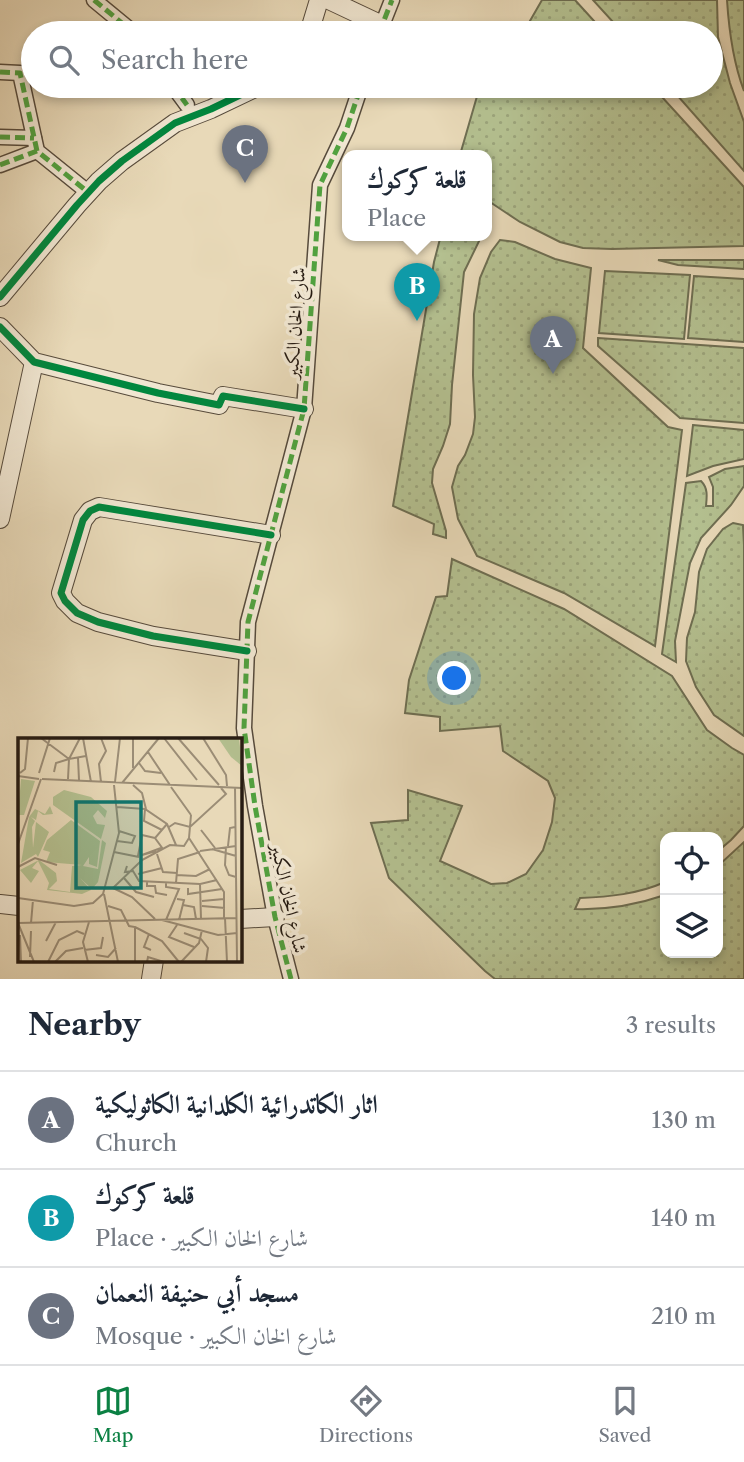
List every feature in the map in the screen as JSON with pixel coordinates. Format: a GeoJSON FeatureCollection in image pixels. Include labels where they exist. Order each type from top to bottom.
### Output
{"type":"FeatureCollection","features":[{"type":"Feature","properties":{"kind":"street"},"geometry":{"type":"LineString","coordinates":[[94,0],[119,21]]}},
{"type":"Feature","properties":{"kind":"street"},"geometry":{"type":"LineString","coordinates":[[313,21],[319,0]]}},
{"type":"Feature","properties":{"kind":"street"},"geometry":{"type":"LineString","coordinates":[[329,0],[366,21]]}},
{"type":"Feature","properties":{"kind":"street"},"geometry":{"type":"LineString","coordinates":[[383,21],[391,0]]}},
{"type":"Feature","properties":{"kind":"street"},"geometry":{"type":"LineString","coordinates":[[0,72],[20,73],[21,78]]}},
{"type":"Feature","properties":{"kind":"street"},"geometry":{"type":"LineString","coordinates":[[25,98],[35,144]]}},
{"type":"Feature","properties":{"kind":"street"},"geometry":{"type":"LineString","coordinates":[[182,98],[187,105]]}},
{"type":"Feature","properties":{"kind":"street"},"geometry":{"type":"LineString","coordinates":[[0,297],[77,205],[122,161],[174,123],[234,98]]}},
{"type":"Feature","properties":{"kind":"street","name":"شارع الخان الكبير"},"geometry":{"type":"LineString","coordinates":[[290,979],[275,917],[244,728],[248,622],[304,409],[320,185],[347,128],[357,98]]}},
{"type":"Feature","properties":{"kind":"street"},"geometry":{"type":"LineString","coordinates":[[0,137],[35,144],[89,193]]}},
{"type":"Feature","properties":{"kind":"street"},"geometry":{"type":"LineString","coordinates":[[0,165],[35,144]]}},
{"type":"Feature","properties":{"kind":"street"},"geometry":{"type":"LineString","coordinates":[[0,327],[34,362],[158,393],[219,405],[223,396],[304,409]]}},
{"type":"Feature","properties":{"kind":"street"},"geometry":{"type":"LineString","coordinates":[[0,520],[34,362]]}},
{"type":"Feature","properties":{"kind":"street"},"geometry":{"type":"LineString","coordinates":[[247,651],[153,636],[98,622],[78,613],[65,601],[61,593],[83,520],[90,511],[99,508],[271,535]]}},
{"type":"Feature","properties":{"kind":"street"},"geometry":{"type":"LineString","coordinates":[[0,904],[18,906]]}},
{"type":"Feature","properties":{"kind":"street"},"geometry":{"type":"LineString","coordinates":[[242,919],[275,917]]}},
{"type":"Feature","properties":{"kind":"green space"},"geometry":{"type":"Polygon","coordinates":[[[542,0],[575,0],[594,21],[530,21],[542,0]]]}},
{"type":"Feature","properties":{"kind":"green space"},"geometry":{"type":"Polygon","coordinates":[[[593,0],[717,0],[718,21],[612,21],[593,0]]]}},
{"type":"Feature","properties":{"kind":"green space"},"geometry":{"type":"Polygon","coordinates":[[[727,0],[744,0],[744,91],[732,46],[727,0]]]}},
{"type":"Feature","properties":{"kind":"green space"},"geometry":{"type":"Polygon","coordinates":[[[723,56],[744,122],[744,171],[680,98],[723,98],[723,56]]]}},
{"type":"Feature","properties":{"kind":"green space"},"geometry":{"type":"Polygon","coordinates":[[[477,98],[663,98],[744,187],[744,246],[612,249],[583,248],[560,242],[520,222],[492,203],[492,150],[461,150],[477,98]]]}},
{"type":"Feature","properties":{"kind":"green space"},"geometry":{"type":"Polygon","coordinates":[[[500,240],[515,242],[555,259],[591,268],[583,348],[668,427],[682,430],[655,646],[564,593],[477,556],[458,519],[452,487],[458,466],[473,434],[475,417],[474,314],[480,278],[491,252],[500,240]]]}},
{"type":"Feature","properties":{"kind":"green space"},"geometry":{"type":"Polygon","coordinates":[[[439,241],[479,241],[464,272],[450,424],[433,469],[432,483],[446,538],[433,534],[434,524],[393,506],[439,241]]]}},
{"type":"Feature","properties":{"kind":"green space"},"geometry":{"type":"Polygon","coordinates":[[[658,260],[744,260],[744,269],[678,265],[658,260]]]}},
{"type":"Feature","properties":{"kind":"green space"},"geometry":{"type":"Polygon","coordinates":[[[605,271],[690,275],[684,339],[599,333],[605,271]]]}},
{"type":"Feature","properties":{"kind":"green space"},"geometry":{"type":"Polygon","coordinates":[[[694,276],[744,279],[744,342],[688,338],[694,276]]]}},
{"type":"Feature","properties":{"kind":"green space"},"geometry":{"type":"Polygon","coordinates":[[[598,338],[744,348],[744,423],[680,418],[598,346],[598,338]]]}},
{"type":"Feature","properties":{"kind":"green space"},"geometry":{"type":"Polygon","coordinates":[[[693,425],[744,430],[744,459],[713,466],[687,476],[693,425]]]}},
{"type":"Feature","properties":{"kind":"green space"},"geometry":{"type":"Polygon","coordinates":[[[744,466],[744,486],[701,538],[690,563],[675,641],[676,662],[662,654],[686,483],[701,481],[706,489],[706,506],[713,506],[713,487],[709,477],[725,469],[744,466]]]}},
{"type":"Feature","properties":{"kind":"green space"},"geometry":{"type":"Polygon","coordinates":[[[733,523],[743,525],[744,736],[714,715],[696,687],[686,661],[687,638],[695,612],[699,572],[707,549],[723,529],[733,523]]]}},
{"type":"Feature","properties":{"kind":"green space"},"geometry":{"type":"Polygon","coordinates":[[[452,559],[564,609],[672,676],[707,730],[744,755],[744,826],[731,840],[723,847],[723,832],[660,832],[660,884],[623,894],[580,898],[575,909],[621,906],[660,897],[660,958],[723,958],[723,861],[744,842],[744,979],[495,979],[389,878],[371,823],[408,820],[408,790],[462,806],[440,861],[491,884],[507,883],[526,874],[543,850],[552,822],[555,798],[548,781],[503,751],[500,726],[440,731],[440,717],[405,713],[409,680],[436,597],[447,596],[452,559]]]}},
{"type":"Feature","properties":{"kind":"marked path"},"geometry":{"type":"LineString","coordinates":[[94,0],[119,21]]}},
{"type":"Feature","properties":{"kind":"marked path"},"geometry":{"type":"LineString","coordinates":[[384,21],[392,0]]}},
{"type":"Feature","properties":{"kind":"marked path"},"geometry":{"type":"LineString","coordinates":[[0,72],[20,73],[21,78]]}},
{"type":"Feature","properties":{"kind":"marked path"},"geometry":{"type":"LineString","coordinates":[[25,98],[37,151],[89,193]]}},
{"type":"Feature","properties":{"kind":"marked path"},"geometry":{"type":"LineString","coordinates":[[182,98],[187,105]]}},
{"type":"Feature","properties":{"kind":"marked path"},"geometry":{"type":"LineString","coordinates":[[291,979],[275,917],[244,728],[248,622],[304,409],[320,185],[347,128],[357,98]]}},
{"type":"Feature","properties":{"kind":"marked path"},"geometry":{"type":"LineString","coordinates":[[0,137],[34,138]]}},
{"type":"Feature","properties":{"kind":"marked path"},"geometry":{"type":"LineString","coordinates":[[0,165],[37,151]]}},
{"type":"Feature","properties":{"kind":"cycle path"},"geometry":{"type":"LineString","coordinates":[[0,297],[77,205],[122,161],[175,123],[234,98]]}},
{"type":"Feature","properties":{"kind":"cycle path"},"geometry":{"type":"LineString","coordinates":[[0,327],[34,362],[158,393],[219,405],[223,396],[304,409]]}},
{"type":"Feature","properties":{"kind":"cycle path"},"geometry":{"type":"LineString","coordinates":[[247,651],[153,636],[98,622],[77,613],[61,593],[83,520],[90,511],[99,507],[271,535]]}},
{"type":"Feature","properties":{"kind":"place","name":"مسجد أبي حنيفة النعمان"},"geometry":{"type":"Point","coordinates":[245,183]}},
{"type":"Feature","properties":{"kind":"place","name":"قلعة كركوك"},"geometry":{"type":"Point","coordinates":[417,321]}},
{"type":"Feature","properties":{"kind":"place","name":"اثار الكاتدرائية الكلدانية الكاثوليكية"},"geometry":{"type":"Point","coordinates":[553,374]}}]}
